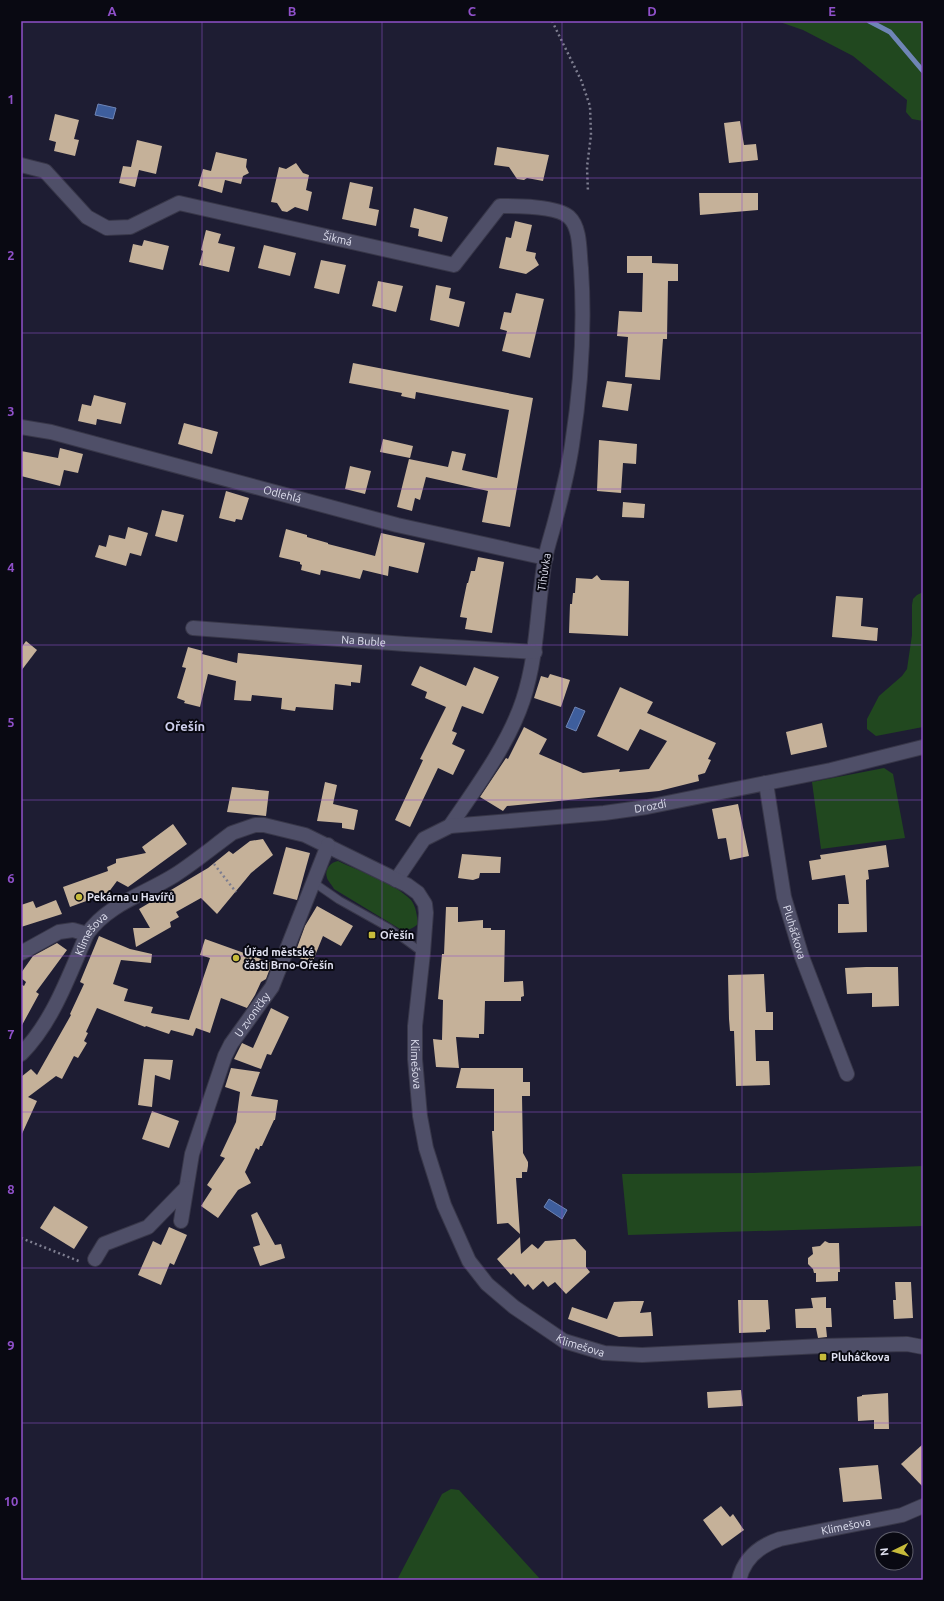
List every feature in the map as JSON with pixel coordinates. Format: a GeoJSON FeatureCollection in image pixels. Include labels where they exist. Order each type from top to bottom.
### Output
{"type":"FeatureCollection","features":[{"type":"Feature","properties":{"kind":"street","name":"Šikmá"},"geometry":{"type":"LineString","coordinates":[[21,165],[45,171],[87,217],[106,228],[130,226],[179,203],[454,265],[500,206],[521,205],[555,210],[563,212],[575,225],[579,241],[583,300]]}},
{"type":"Feature","properties":{"kind":"street","name":"Tihůvka"},"geometry":{"type":"LineString","coordinates":[[450,826],[494,760],[511,726],[522,702],[535,652],[538,609],[546,558],[563,492],[572,446],[580,379],[583,300]]}},
{"type":"Feature","properties":{"kind":"street","name":"Odlehlá"},"geometry":{"type":"LineString","coordinates":[[21,427],[51,432],[397,525],[546,558]]}},
{"type":"Feature","properties":{"kind":"street","name":"Na Buble"},"geometry":{"type":"LineString","coordinates":[[193,628],[535,652]]}},
{"type":"Feature","properties":{"kind":"street","name":"Drozdí"},"geometry":{"type":"LineString","coordinates":[[396,880],[424,839],[450,826],[604,813],[647,807],[877,759],[923,747]]}},
{"type":"Feature","properties":{"kind":"street","name":"Pluháčkova"},"geometry":{"type":"LineString","coordinates":[[766,783],[784,898],[802,957],[847,1074]]}},
{"type":"Feature","properties":{"kind":"street","name":"Klimešova"},"geometry":{"type":"LineString","coordinates":[[21,1054],[32,1044],[46,1023],[87,934],[95,923],[110,911],[175,875],[232,833],[256,825],[264,825],[305,835],[407,885],[418,893],[425,904],[426,913],[416,1026],[415,1059],[420,1116],[426,1148],[444,1205],[469,1261],[487,1284],[514,1307],[564,1341],[604,1353],[642,1355],[822,1346],[907,1344],[923,1347]]}},
{"type":"Feature","properties":{"kind":"street","name":"U zvoničky"},"geometry":{"type":"LineString","coordinates":[[181,1222],[192,1154],[225,1056],[272,987],[328,845]]}},
{"type":"Feature","properties":{"kind":"street"},"geometry":{"type":"LineString","coordinates":[[21,953],[59,932],[73,930],[87,934]]}},
{"type":"Feature","properties":{"kind":"street"},"geometry":{"type":"LineString","coordinates":[[95,1259],[104,1244],[148,1227],[186,1188]]}},
{"type":"Feature","properties":{"kind":"street","name":"Klimešova"},"geometry":{"type":"LineString","coordinates":[[739,1580],[746,1561],[752,1554],[767,1544],[780,1539],[902,1515],[923,1506]]}},
{"type":"Feature","properties":{"kind":"lane"},"geometry":{"type":"LineString","coordinates":[[314,882],[339,900],[389,928],[423,953]]}},
{"type":"Feature","properties":{"kind":"path"},"geometry":{"type":"LineString","coordinates":[[552,21],[581,80],[590,106],[591,135],[587,168],[588,192]]}},
{"type":"Feature","properties":{"kind":"path"},"geometry":{"type":"LineString","coordinates":[[205,852],[236,892]]}},
{"type":"Feature","properties":{"kind":"path"},"geometry":{"type":"LineString","coordinates":[[21,1238],[92,1266],[95,1259]]}},
{"type":"Feature","properties":{"kind":"green space"},"geometry":{"type":"Polygon","coordinates":[[[777,21],[923,21],[923,121],[912,119],[906,112],[907,100],[853,56],[803,30],[777,21]]]}},
{"type":"Feature","properties":{"kind":"green space"},"geometry":{"type":"Polygon","coordinates":[[[923,592],[923,727],[876,736],[867,729],[867,719],[879,696],[902,676],[907,669],[912,635],[913,599],[923,592]]]}},
{"type":"Feature","properties":{"kind":"green space"},"geometry":{"type":"Polygon","coordinates":[[[884,768],[893,774],[905,838],[821,849],[812,782],[884,768]]]}},
{"type":"Feature","properties":{"kind":"green space"},"geometry":{"type":"Polygon","coordinates":[[[338,861],[387,883],[404,894],[414,905],[418,924],[410,929],[400,929],[334,889],[326,875],[326,872],[331,864],[338,861]]]}},
{"type":"Feature","properties":{"kind":"green space"},"geometry":{"type":"Polygon","coordinates":[[[923,1166],[923,1226],[628,1235],[622,1174],[753,1173],[923,1166]]]}},
{"type":"Feature","properties":{"kind":"green space"},"geometry":{"type":"Polygon","coordinates":[[[451,1489],[459,1490],[541,1580],[397,1580],[442,1494],[451,1489]]]}},
{"type":"Feature","properties":{"kind":"water"},"geometry":{"type":"Polygon","coordinates":[[[98,104],[116,108],[113,119],[95,115],[98,104]]]}},
{"type":"Feature","properties":{"kind":"water"},"geometry":{"type":"Polygon","coordinates":[[[575,707],[585,711],[576,731],[566,727],[575,707]]]}},
{"type":"Feature","properties":{"kind":"water"},"geometry":{"type":"Polygon","coordinates":[[[549,1199],[567,1210],[562,1219],[544,1207],[549,1199]]]}},
{"type":"Feature","properties":{"kind":"building"},"geometry":{"type":"Polygon","coordinates":[[[55,114],[79,120],[74,139],[79,140],[75,156],[54,151],[56,142],[49,140],[55,114]]]}},
{"type":"Feature","properties":{"kind":"building"},"geometry":{"type":"Polygon","coordinates":[[[740,121],[744,145],[756,144],[758,160],[729,163],[724,123],[740,121]]]}},
{"type":"Feature","properties":{"kind":"building"},"geometry":{"type":"Polygon","coordinates":[[[137,140],[162,146],[156,174],[139,170],[135,187],[119,183],[123,166],[131,167],[137,140]]]}},
{"type":"Feature","properties":{"kind":"building"},"geometry":{"type":"Polygon","coordinates":[[[497,147],[549,155],[543,181],[527,178],[524,180],[517,179],[509,167],[494,165],[497,147]]]}},
{"type":"Feature","properties":{"kind":"building"},"geometry":{"type":"Polygon","coordinates":[[[216,152],[247,159],[246,167],[249,173],[243,176],[241,184],[225,180],[222,193],[198,186],[203,169],[211,171],[216,152]]]}},
{"type":"Feature","properties":{"kind":"building"},"geometry":{"type":"Polygon","coordinates":[[[296,163],[303,173],[309,175],[306,190],[312,192],[308,211],[295,207],[287,212],[282,211],[277,203],[271,202],[279,167],[286,169],[296,163]]]}},
{"type":"Feature","properties":{"kind":"building"},"geometry":{"type":"Polygon","coordinates":[[[350,182],[373,187],[369,208],[379,210],[376,226],[342,219],[350,182]]]}},
{"type":"Feature","properties":{"kind":"building"},"geometry":{"type":"Polygon","coordinates":[[[699,193],[758,193],[758,210],[700,215],[699,193]]]}},
{"type":"Feature","properties":{"kind":"building"},"geometry":{"type":"Polygon","coordinates":[[[414,208],[448,217],[442,242],[418,236],[419,229],[410,227],[414,208]]]}},
{"type":"Feature","properties":{"kind":"building"},"geometry":{"type":"Polygon","coordinates":[[[515,221],[532,225],[526,251],[536,253],[535,258],[539,265],[526,274],[499,268],[506,237],[511,238],[515,221]]]}},
{"type":"Feature","properties":{"kind":"building"},"geometry":{"type":"Polygon","coordinates":[[[206,230],[221,234],[218,243],[235,247],[229,272],[199,265],[206,230]]]}},
{"type":"Feature","properties":{"kind":"building"},"geometry":{"type":"Polygon","coordinates":[[[144,240],[169,246],[163,270],[129,262],[133,244],[142,246],[144,240]]]}},
{"type":"Feature","properties":{"kind":"building"},"geometry":{"type":"Polygon","coordinates":[[[264,245],[296,253],[290,276],[258,268],[264,245]]]}},
{"type":"Feature","properties":{"kind":"building"},"geometry":{"type":"Polygon","coordinates":[[[627,256],[652,256],[652,263],[678,264],[678,281],[668,281],[667,339],[663,339],[660,380],[625,377],[628,337],[617,336],[619,311],[642,312],[643,273],[627,273],[627,256]]]}},
{"type":"Feature","properties":{"kind":"building"},"geometry":{"type":"Polygon","coordinates":[[[321,260],[346,265],[339,294],[314,288],[321,260]]]}},
{"type":"Feature","properties":{"kind":"building"},"geometry":{"type":"Polygon","coordinates":[[[378,281],[403,286],[396,312],[372,306],[378,281]]]}},
{"type":"Feature","properties":{"kind":"building"},"geometry":{"type":"Polygon","coordinates":[[[436,285],[451,288],[449,298],[465,302],[459,327],[430,320],[436,285]]]}},
{"type":"Feature","properties":{"kind":"building"},"geometry":{"type":"Polygon","coordinates":[[[516,293],[544,299],[530,358],[502,351],[507,331],[500,329],[504,312],[511,313],[516,293]]]}},
{"type":"Feature","properties":{"kind":"building"},"geometry":{"type":"Polygon","coordinates":[[[353,363],[533,398],[510,527],[482,522],[488,491],[426,477],[420,500],[415,498],[412,511],[397,507],[409,459],[448,467],[452,451],[466,454],[462,470],[497,478],[509,410],[416,392],[415,399],[401,396],[402,393],[349,383],[353,363]]]}},
{"type":"Feature","properties":{"kind":"building"},"geometry":{"type":"Polygon","coordinates":[[[607,381],[632,384],[628,411],[602,407],[607,381]]]}},
{"type":"Feature","properties":{"kind":"building"},"geometry":{"type":"Polygon","coordinates":[[[94,395],[126,403],[121,424],[97,419],[96,425],[78,421],[82,404],[91,406],[94,395]]]}},
{"type":"Feature","properties":{"kind":"building"},"geometry":{"type":"Polygon","coordinates":[[[184,423],[218,432],[212,454],[178,444],[184,423]]]}},
{"type":"Feature","properties":{"kind":"building"},"geometry":{"type":"Polygon","coordinates":[[[383,439],[413,446],[410,458],[380,452],[383,439]]]}},
{"type":"Feature","properties":{"kind":"building"},"geometry":{"type":"Polygon","coordinates":[[[599,440],[637,444],[636,464],[623,463],[621,493],[597,491],[599,440]]]}},
{"type":"Feature","properties":{"kind":"building"},"geometry":{"type":"Polygon","coordinates":[[[60,448],[83,454],[78,473],[64,470],[60,486],[21,476],[21,451],[58,458],[60,448]]]}},
{"type":"Feature","properties":{"kind":"building"},"geometry":{"type":"Polygon","coordinates":[[[350,466],[371,471],[365,494],[345,489],[350,466]]]}},
{"type":"Feature","properties":{"kind":"building"},"geometry":{"type":"Polygon","coordinates":[[[226,491],[249,498],[242,520],[236,519],[235,522],[219,518],[226,491]]]}},
{"type":"Feature","properties":{"kind":"building"},"geometry":{"type":"Polygon","coordinates":[[[623,502],[645,504],[644,518],[622,517],[623,502]]]}},
{"type":"Feature","properties":{"kind":"building"},"geometry":{"type":"Polygon","coordinates":[[[162,510],[184,515],[177,542],[155,536],[162,510]]]}},
{"type":"Feature","properties":{"kind":"building"},"geometry":{"type":"Polygon","coordinates":[[[128,527],[148,533],[141,556],[130,553],[126,566],[95,557],[99,545],[106,547],[109,535],[125,539],[128,527]]]}},
{"type":"Feature","properties":{"kind":"building"},"geometry":{"type":"Polygon","coordinates":[[[286,529],[307,535],[307,537],[328,544],[375,556],[381,533],[425,543],[418,573],[389,566],[388,576],[363,570],[360,579],[321,570],[320,575],[301,570],[302,565],[300,562],[279,557],[286,529]]]}},
{"type":"Feature","properties":{"kind":"building"},"geometry":{"type":"Polygon","coordinates":[[[478,557],[504,562],[492,633],[465,629],[467,618],[460,617],[467,583],[471,571],[475,571],[478,557]]]}},
{"type":"Feature","properties":{"kind":"building"},"geometry":{"type":"Polygon","coordinates":[[[597,575],[601,580],[629,581],[628,636],[569,633],[570,604],[572,604],[573,593],[575,593],[576,578],[592,579],[597,575]]]}},
{"type":"Feature","properties":{"kind":"building"},"geometry":{"type":"Polygon","coordinates":[[[836,596],[863,598],[861,626],[878,628],[877,641],[832,637],[836,596]]]}},
{"type":"Feature","properties":{"kind":"building"},"geometry":{"type":"Polygon","coordinates":[[[26,641],[37,650],[21,671],[21,648],[26,641]]]}},
{"type":"Feature","properties":{"kind":"building"},"geometry":{"type":"Polygon","coordinates":[[[188,647],[203,651],[202,654],[237,663],[238,653],[362,665],[360,683],[351,682],[351,686],[335,684],[333,710],[296,707],[295,711],[281,709],[282,698],[252,695],[251,701],[234,700],[236,681],[208,674],[200,707],[184,703],[185,701],[177,698],[186,668],[182,667],[188,647]]]}},
{"type":"Feature","properties":{"kind":"building"},"geometry":{"type":"Polygon","coordinates":[[[420,666],[466,686],[474,667],[499,677],[483,714],[462,706],[452,731],[457,733],[452,744],[465,750],[453,775],[438,768],[410,827],[395,820],[423,760],[420,759],[446,707],[425,698],[427,692],[411,685],[420,666]]]}},
{"type":"Feature","properties":{"kind":"building"},"geometry":{"type":"Polygon","coordinates":[[[550,674],[570,680],[561,707],[534,698],[541,676],[548,678],[550,674]]]}},
{"type":"Feature","properties":{"kind":"building"},"geometry":{"type":"Polygon","coordinates":[[[620,687],[653,702],[647,713],[716,743],[708,759],[711,760],[705,773],[698,775],[699,781],[659,791],[507,806],[503,811],[480,797],[506,758],[508,759],[524,727],[547,739],[539,754],[583,773],[620,769],[619,772],[649,769],[667,741],[640,729],[628,751],[597,736],[620,687]]]}},
{"type":"Feature","properties":{"kind":"building"},"geometry":{"type":"Polygon","coordinates":[[[822,723],[827,747],[791,755],[786,732],[822,723]]]}},
{"type":"Feature","properties":{"kind":"building"},"geometry":{"type":"Polygon","coordinates":[[[325,782],[337,785],[333,804],[358,810],[354,830],[342,828],[342,823],[317,821],[325,782]]]}},
{"type":"Feature","properties":{"kind":"building"},"geometry":{"type":"Polygon","coordinates":[[[232,787],[269,791],[266,816],[227,812],[232,787]]]}},
{"type":"Feature","properties":{"kind":"building"},"geometry":{"type":"Polygon","coordinates":[[[738,804],[749,856],[730,860],[726,838],[718,839],[712,809],[738,804]]]}},
{"type":"Feature","properties":{"kind":"building"},"geometry":{"type":"Polygon","coordinates":[[[173,824],[187,844],[128,887],[117,881],[108,893],[70,907],[63,887],[108,871],[107,867],[116,863],[116,859],[146,853],[142,847],[173,824]]]}},
{"type":"Feature","properties":{"kind":"building"},"geometry":{"type":"Polygon","coordinates":[[[263,839],[273,855],[251,873],[217,914],[201,898],[176,912],[179,917],[170,922],[171,927],[136,947],[133,928],[150,928],[139,909],[208,868],[229,851],[233,854],[250,841],[263,839]]]}},
{"type":"Feature","properties":{"kind":"building"},"geometry":{"type":"Polygon","coordinates":[[[886,845],[889,867],[868,870],[869,879],[866,880],[867,932],[838,933],[838,904],[849,904],[845,875],[812,880],[809,861],[821,859],[820,855],[886,845]]]}},
{"type":"Feature","properties":{"kind":"building"},"geometry":{"type":"Polygon","coordinates":[[[286,847],[310,853],[297,900],[273,894],[286,847]]]}},
{"type":"Feature","properties":{"kind":"building"},"geometry":{"type":"Polygon","coordinates":[[[462,854],[501,857],[500,873],[480,873],[479,878],[473,880],[458,878],[462,854]]]}},
{"type":"Feature","properties":{"kind":"building"},"geometry":{"type":"Polygon","coordinates":[[[56,900],[62,914],[21,927],[21,905],[33,901],[36,908],[56,900]]]}},
{"type":"Feature","properties":{"kind":"building"},"geometry":{"type":"Polygon","coordinates":[[[317,906],[353,926],[341,946],[323,936],[312,963],[294,956],[305,926],[317,906]]]}},
{"type":"Feature","properties":{"kind":"building"},"geometry":{"type":"Polygon","coordinates":[[[446,907],[458,907],[458,922],[483,920],[483,928],[491,928],[491,930],[505,930],[504,982],[523,981],[524,996],[521,997],[521,1001],[485,1001],[484,1034],[479,1034],[479,1038],[456,1037],[459,1068],[436,1067],[433,1039],[442,1040],[443,1000],[438,999],[442,954],[444,954],[446,907]]]}},
{"type":"Feature","properties":{"kind":"building"},"geometry":{"type":"Polygon","coordinates":[[[99,936],[130,949],[152,954],[151,963],[121,960],[113,984],[128,989],[124,1001],[153,1007],[151,1013],[189,1020],[210,958],[200,955],[205,939],[272,963],[266,979],[261,982],[247,1008],[221,998],[210,1033],[196,1028],[193,1036],[171,1030],[169,1034],[146,1026],[145,1027],[97,1008],[86,1032],[88,1033],[84,1041],[87,1043],[78,1058],[74,1056],[62,1079],[56,1076],[28,1097],[37,1101],[21,1136],[21,1077],[31,1069],[37,1075],[71,1015],[70,1014],[84,984],[80,982],[99,936]]]}},
{"type":"Feature","properties":{"kind":"building"},"geometry":{"type":"Polygon","coordinates":[[[57,943],[67,950],[36,992],[39,994],[21,1027],[21,984],[24,986],[26,982],[21,978],[21,973],[33,956],[57,943]]]}},
{"type":"Feature","properties":{"kind":"building"},"geometry":{"type":"Polygon","coordinates":[[[898,967],[899,1006],[872,1007],[872,993],[847,994],[845,968],[898,967]]]}},
{"type":"Feature","properties":{"kind":"building"},"geometry":{"type":"Polygon","coordinates":[[[764,974],[766,1012],[773,1012],[773,1030],[755,1030],[756,1061],[769,1061],[770,1085],[736,1086],[734,1031],[730,1031],[729,1019],[728,975],[764,974]]]}},
{"type":"Feature","properties":{"kind":"building"},"geometry":{"type":"Polygon","coordinates":[[[271,1008],[289,1017],[271,1055],[267,1054],[261,1069],[234,1059],[242,1043],[253,1048],[271,1008]]]}},
{"type":"Feature","properties":{"kind":"building"},"geometry":{"type":"Polygon","coordinates":[[[144,1059],[173,1060],[170,1080],[155,1075],[152,1107],[138,1105],[144,1059]]]}},
{"type":"Feature","properties":{"kind":"building"},"geometry":{"type":"Polygon","coordinates":[[[231,1068],[260,1072],[251,1096],[278,1100],[275,1120],[262,1146],[260,1146],[259,1150],[256,1148],[245,1172],[251,1183],[238,1190],[218,1218],[201,1206],[212,1189],[207,1185],[225,1158],[220,1156],[236,1122],[240,1092],[225,1087],[231,1068]]]}},
{"type":"Feature","properties":{"kind":"building"},"geometry":{"type":"Polygon","coordinates":[[[461,1068],[523,1068],[523,1082],[530,1082],[530,1096],[522,1096],[523,1153],[528,1162],[528,1166],[527,1172],[522,1172],[522,1178],[516,1178],[520,1234],[508,1223],[497,1224],[492,1131],[494,1131],[494,1089],[456,1088],[461,1068]]]}},
{"type":"Feature","properties":{"kind":"building"},"geometry":{"type":"Polygon","coordinates":[[[152,1111],[179,1121],[169,1148],[142,1139],[152,1111]]]}},
{"type":"Feature","properties":{"kind":"building"},"geometry":{"type":"Polygon","coordinates":[[[54,1206],[88,1227],[74,1249],[40,1228],[54,1206]]]}},
{"type":"Feature","properties":{"kind":"building"},"geometry":{"type":"Polygon","coordinates":[[[257,1212],[275,1245],[281,1244],[285,1258],[260,1266],[253,1247],[260,1245],[251,1215],[257,1212]]]}},
{"type":"Feature","properties":{"kind":"building"},"geometry":{"type":"Polygon","coordinates":[[[169,1227],[187,1235],[174,1265],[170,1263],[161,1285],[138,1275],[153,1241],[161,1245],[169,1227]]]}},
{"type":"Feature","properties":{"kind":"building"},"geometry":{"type":"Polygon","coordinates":[[[520,1237],[521,1254],[532,1244],[538,1249],[545,1241],[575,1239],[586,1251],[586,1267],[590,1272],[566,1294],[555,1282],[548,1287],[543,1281],[533,1290],[528,1284],[525,1287],[513,1273],[511,1275],[497,1259],[520,1237]]]}},
{"type":"Feature","properties":{"kind":"building"},"geometry":{"type":"Polygon","coordinates":[[[825,1241],[829,1243],[839,1243],[840,1272],[838,1272],[838,1281],[816,1282],[816,1273],[814,1273],[813,1269],[808,1264],[808,1258],[813,1254],[812,1247],[820,1246],[825,1241]]]}},
{"type":"Feature","properties":{"kind":"building"},"geometry":{"type":"Polygon","coordinates":[[[895,1282],[911,1282],[913,1318],[894,1319],[893,1300],[896,1300],[895,1282]]]}},
{"type":"Feature","properties":{"kind":"building"},"geometry":{"type":"Polygon","coordinates":[[[826,1297],[826,1308],[831,1308],[832,1327],[826,1327],[827,1337],[818,1338],[816,1328],[796,1328],[795,1309],[813,1308],[811,1298],[826,1297]]]}},
{"type":"Feature","properties":{"kind":"building"},"geometry":{"type":"Polygon","coordinates":[[[738,1300],[768,1300],[770,1329],[766,1330],[766,1332],[739,1333],[738,1300]]]}},
{"type":"Feature","properties":{"kind":"building"},"geometry":{"type":"Polygon","coordinates":[[[644,1301],[640,1313],[651,1312],[653,1336],[619,1337],[568,1319],[572,1307],[607,1319],[614,1302],[644,1301]]]}},
{"type":"Feature","properties":{"kind":"building"},"geometry":{"type":"Polygon","coordinates":[[[741,1390],[743,1406],[708,1408],[707,1392],[741,1390]]]}},
{"type":"Feature","properties":{"kind":"building"},"geometry":{"type":"Polygon","coordinates":[[[888,1393],[889,1429],[874,1429],[874,1420],[858,1421],[857,1397],[862,1395],[888,1393]]]}},
{"type":"Feature","properties":{"kind":"building"},"geometry":{"type":"Polygon","coordinates":[[[923,1444],[923,1487],[901,1464],[923,1444]]]}},
{"type":"Feature","properties":{"kind":"building"},"geometry":{"type":"Polygon","coordinates":[[[878,1465],[882,1499],[843,1502],[839,1468],[878,1465]]]}},
{"type":"Feature","properties":{"kind":"building"},"geometry":{"type":"Polygon","coordinates":[[[721,1506],[730,1517],[733,1514],[744,1530],[722,1546],[703,1520],[721,1506]]]}},
{"type":"Feature","properties":{"kind":"waterway"},"geometry":{"type":"LineString","coordinates":[[869,21],[890,32],[923,71]]}},
{"type":"Feature","properties":{"kind":"place","name":"Pekárna u Havířů"},"geometry":{"type":"Point","coordinates":[79,897]}},
{"type":"Feature","properties":{"kind":"place","name":"Ořešín"},"geometry":{"type":"Point","coordinates":[372,935]}},
{"type":"Feature","properties":{"kind":"place","name":"Úřad městské části Brno-Ořešín"},"geometry":{"type":"Point","coordinates":[236,958]}},
{"type":"Feature","properties":{"kind":"place","name":"Pluháčkova"},"geometry":{"type":"Point","coordinates":[823,1357]}},
{"type":"Feature","properties":{"kind":"district","name":"Ořešín"},"geometry":{"type":"Point","coordinates":[185,726]}}]}
